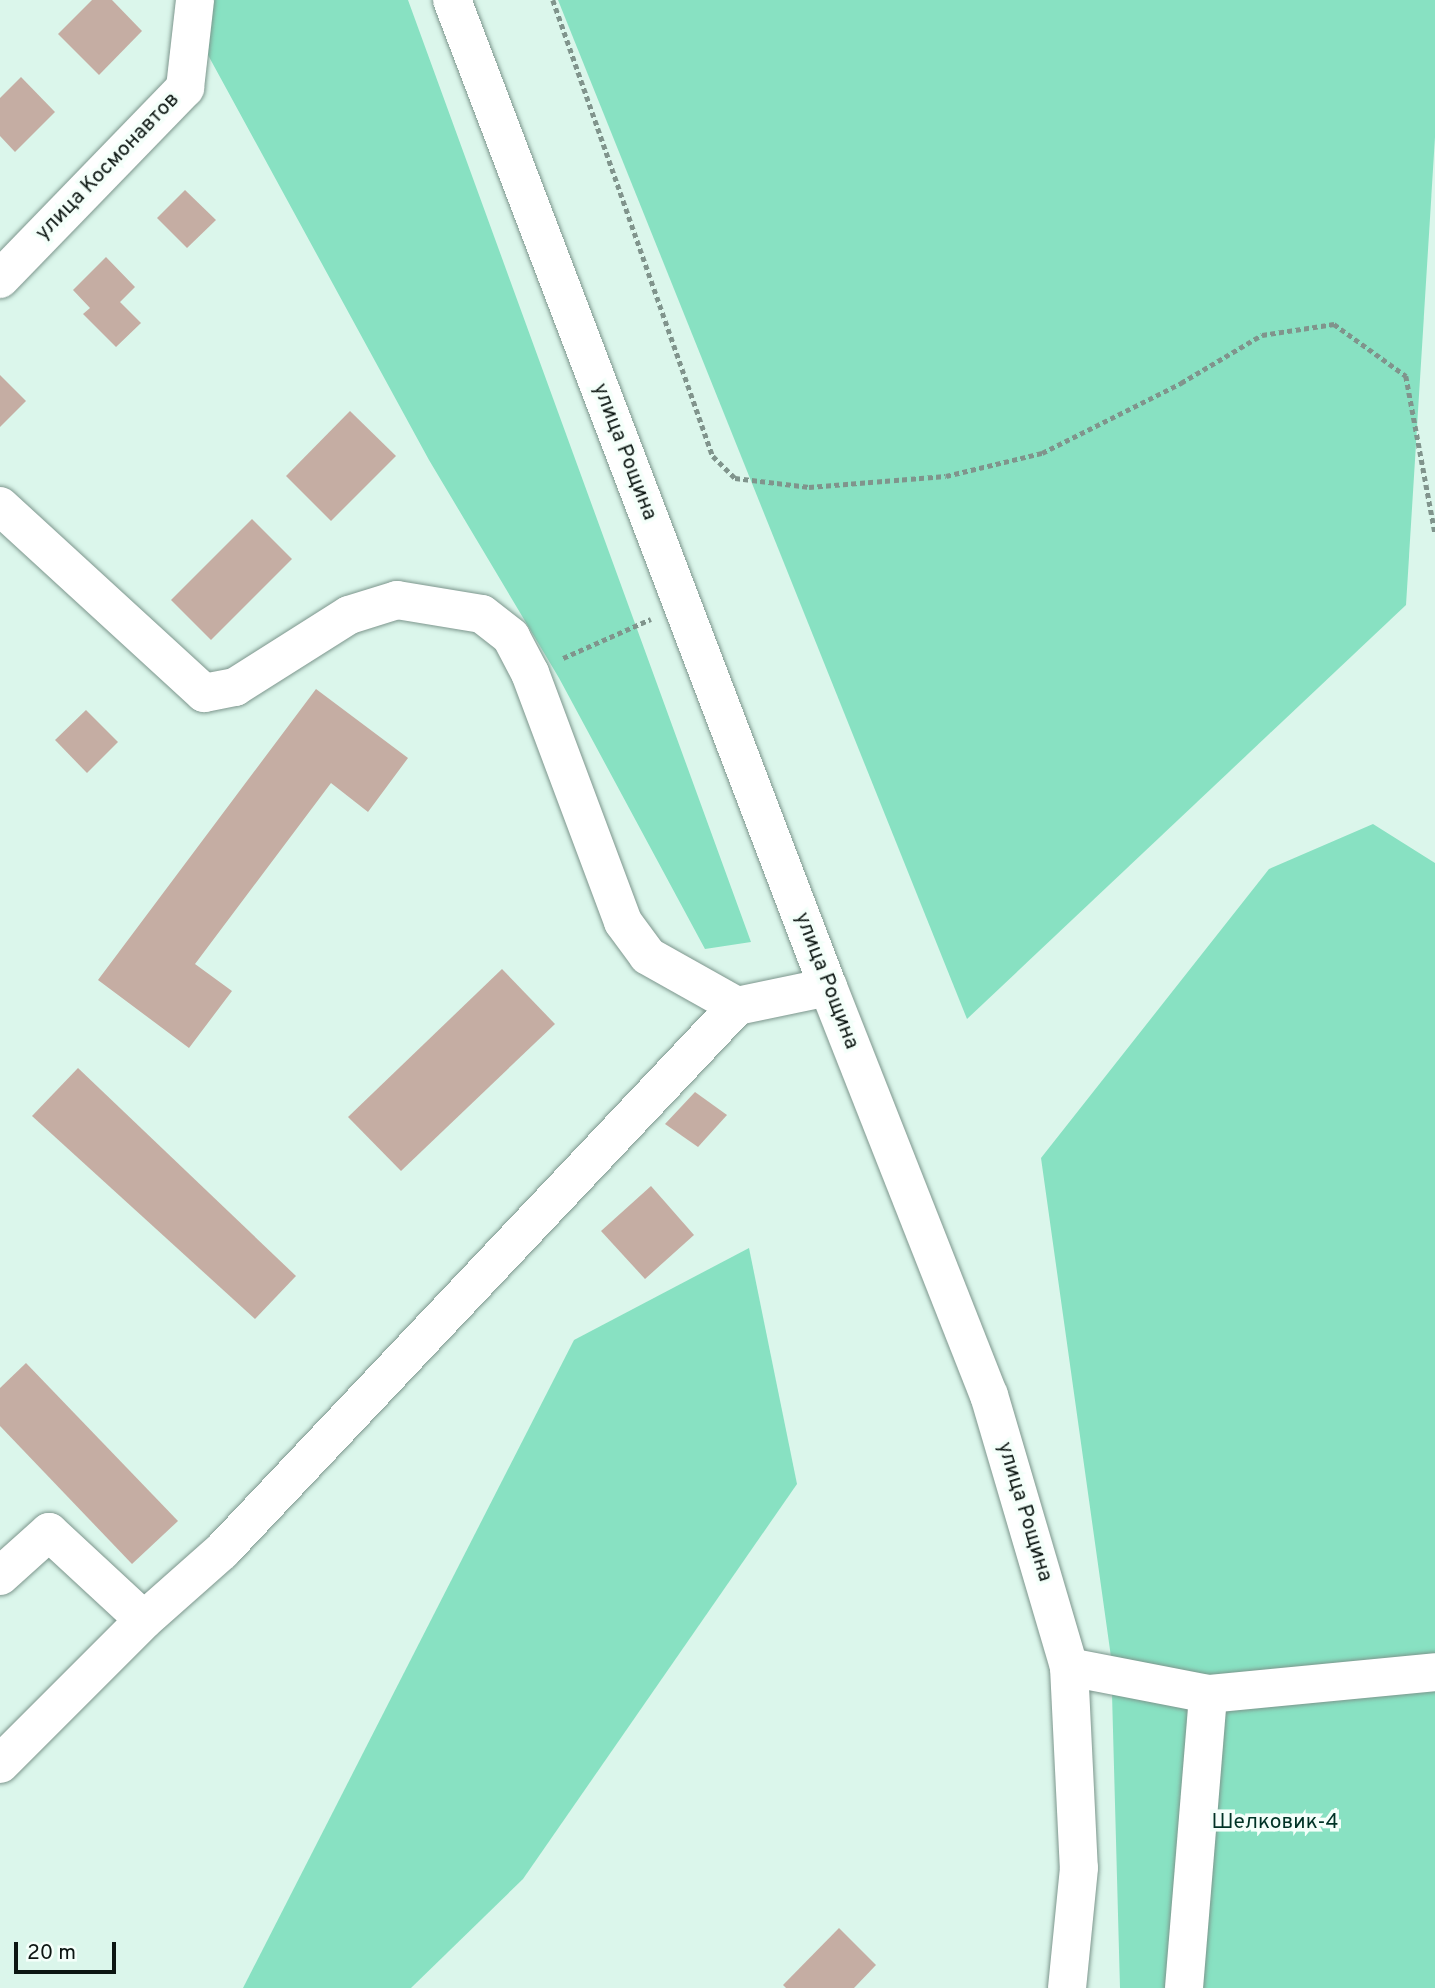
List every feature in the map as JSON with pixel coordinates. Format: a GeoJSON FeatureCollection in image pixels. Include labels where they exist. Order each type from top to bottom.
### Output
{"type":"FeatureCollection","features":[{"type":"Feature","properties":{"kind":"street","name":"улица Космонавтов"},"geometry":{"type":"LineString","coordinates":[[0,279],[185,88],[195,0]]}},
{"type":"Feature","properties":{"kind":"street","name":"улица Рощина"},"geometry":{"type":"LineString","coordinates":[[452,0],[828,988],[989,1395],[1069,1667],[1079,1868],[1067,1988]]}},
{"type":"Feature","properties":{"kind":"street"},"geometry":{"type":"LineString","coordinates":[[0,506],[204,693],[235,687],[349,615],[397,600],[482,614],[511,637],[530,673],[623,922],[648,956],[737,1006]]}},
{"type":"Feature","properties":{"kind":"street"},"geometry":{"type":"LineString","coordinates":[[0,1764],[144,1620],[222,1551],[737,1006],[828,988]]}},
{"type":"Feature","properties":{"kind":"street"},"geometry":{"type":"LineString","coordinates":[[0,1576],[49,1532],[144,1620]]}},
{"type":"Feature","properties":{"kind":"street"},"geometry":{"type":"LineString","coordinates":[[1069,1667],[1208,1694],[1435,1672]]}},
{"type":"Feature","properties":{"kind":"street"},"geometry":{"type":"LineString","coordinates":[[1184,1988],[1208,1694]]}},
{"type":"Feature","properties":{"kind":"path"},"geometry":{"type":"LineString","coordinates":[[553,0],[713,456],[735,478],[809,488],[946,476],[1042,453],[1181,383],[1262,335],[1334,324],[1406,376],[1435,532]]}},
{"type":"Feature","properties":{"kind":"path"},"geometry":{"type":"LineString","coordinates":[[530,673],[682,605]]}},
{"type":"Feature","properties":{"kind":"green space"},"geometry":{"type":"Polygon","coordinates":[[[178,0],[408,0],[751,942],[705,949],[559,678],[429,460],[178,0]]]}},
{"type":"Feature","properties":{"kind":"green space"},"geometry":{"type":"Polygon","coordinates":[[[558,0],[1435,0],[1435,137],[1406,605],[967,1019],[558,0]]]}},
{"type":"Feature","properties":{"kind":"green space","name":"Шелковик-4"},"geometry":{"type":"Polygon","coordinates":[[[1373,824],[1435,863],[1435,1988],[1120,1988],[1111,1657],[1041,1158],[1269,869],[1373,824]]]}},
{"type":"Feature","properties":{"kind":"green space"},"geometry":{"type":"Polygon","coordinates":[[[749,1248],[797,1484],[523,1879],[411,1988],[243,1988],[574,1340],[749,1248]]]}},
{"type":"Feature","properties":{"kind":"building"},"geometry":{"type":"Polygon","coordinates":[[[92,0],[112,0],[142,31],[99,75],[58,34],[92,0]]]}},
{"type":"Feature","properties":{"kind":"building"},"geometry":{"type":"Polygon","coordinates":[[[21,77],[55,112],[15,152],[0,136],[0,98],[21,77]]]}},
{"type":"Feature","properties":{"kind":"building"},"geometry":{"type":"Polygon","coordinates":[[[185,190],[216,220],[187,248],[157,218],[185,190]]]}},
{"type":"Feature","properties":{"kind":"building"},"geometry":{"type":"Polygon","coordinates":[[[106,257],[135,287],[120,302],[141,323],[116,347],[83,314],[90,308],[73,290],[106,257]]]}},
{"type":"Feature","properties":{"kind":"building"},"geometry":{"type":"Polygon","coordinates":[[[0,375],[26,401],[0,427],[0,375]]]}},
{"type":"Feature","properties":{"kind":"building"},"geometry":{"type":"Polygon","coordinates":[[[350,411],[396,456],[331,521],[286,476],[350,411]]]}},
{"type":"Feature","properties":{"kind":"building"},"geometry":{"type":"Polygon","coordinates":[[[252,519],[292,559],[211,640],[171,600],[252,519]]]}},
{"type":"Feature","properties":{"kind":"building"},"geometry":{"type":"Polygon","coordinates":[[[316,689],[408,758],[368,812],[331,783],[195,964],[232,991],[189,1048],[98,980],[316,689]]]}},
{"type":"Feature","properties":{"kind":"building"},"geometry":{"type":"Polygon","coordinates":[[[86,710],[118,742],[87,773],[55,740],[86,710]]]}},
{"type":"Feature","properties":{"kind":"building"},"geometry":{"type":"Polygon","coordinates":[[[502,969],[555,1024],[401,1171],[348,1117],[502,969]]]}},
{"type":"Feature","properties":{"kind":"building"},"geometry":{"type":"Polygon","coordinates":[[[78,1068],[296,1276],[255,1319],[32,1116],[78,1068]]]}},
{"type":"Feature","properties":{"kind":"building"},"geometry":{"type":"Polygon","coordinates":[[[695,1092],[727,1115],[698,1147],[665,1124],[695,1092]]]}},
{"type":"Feature","properties":{"kind":"building"},"geometry":{"type":"Polygon","coordinates":[[[651,1186],[694,1235],[645,1279],[601,1231],[651,1186]]]}},
{"type":"Feature","properties":{"kind":"building"},"geometry":{"type":"Polygon","coordinates":[[[26,1363],[178,1521],[132,1564],[0,1426],[0,1388],[26,1363]]]}},
{"type":"Feature","properties":{"kind":"building"},"geometry":{"type":"Polygon","coordinates":[[[839,1928],[876,1965],[854,1988],[786,1988],[783,1985],[839,1928]]]}}]}
